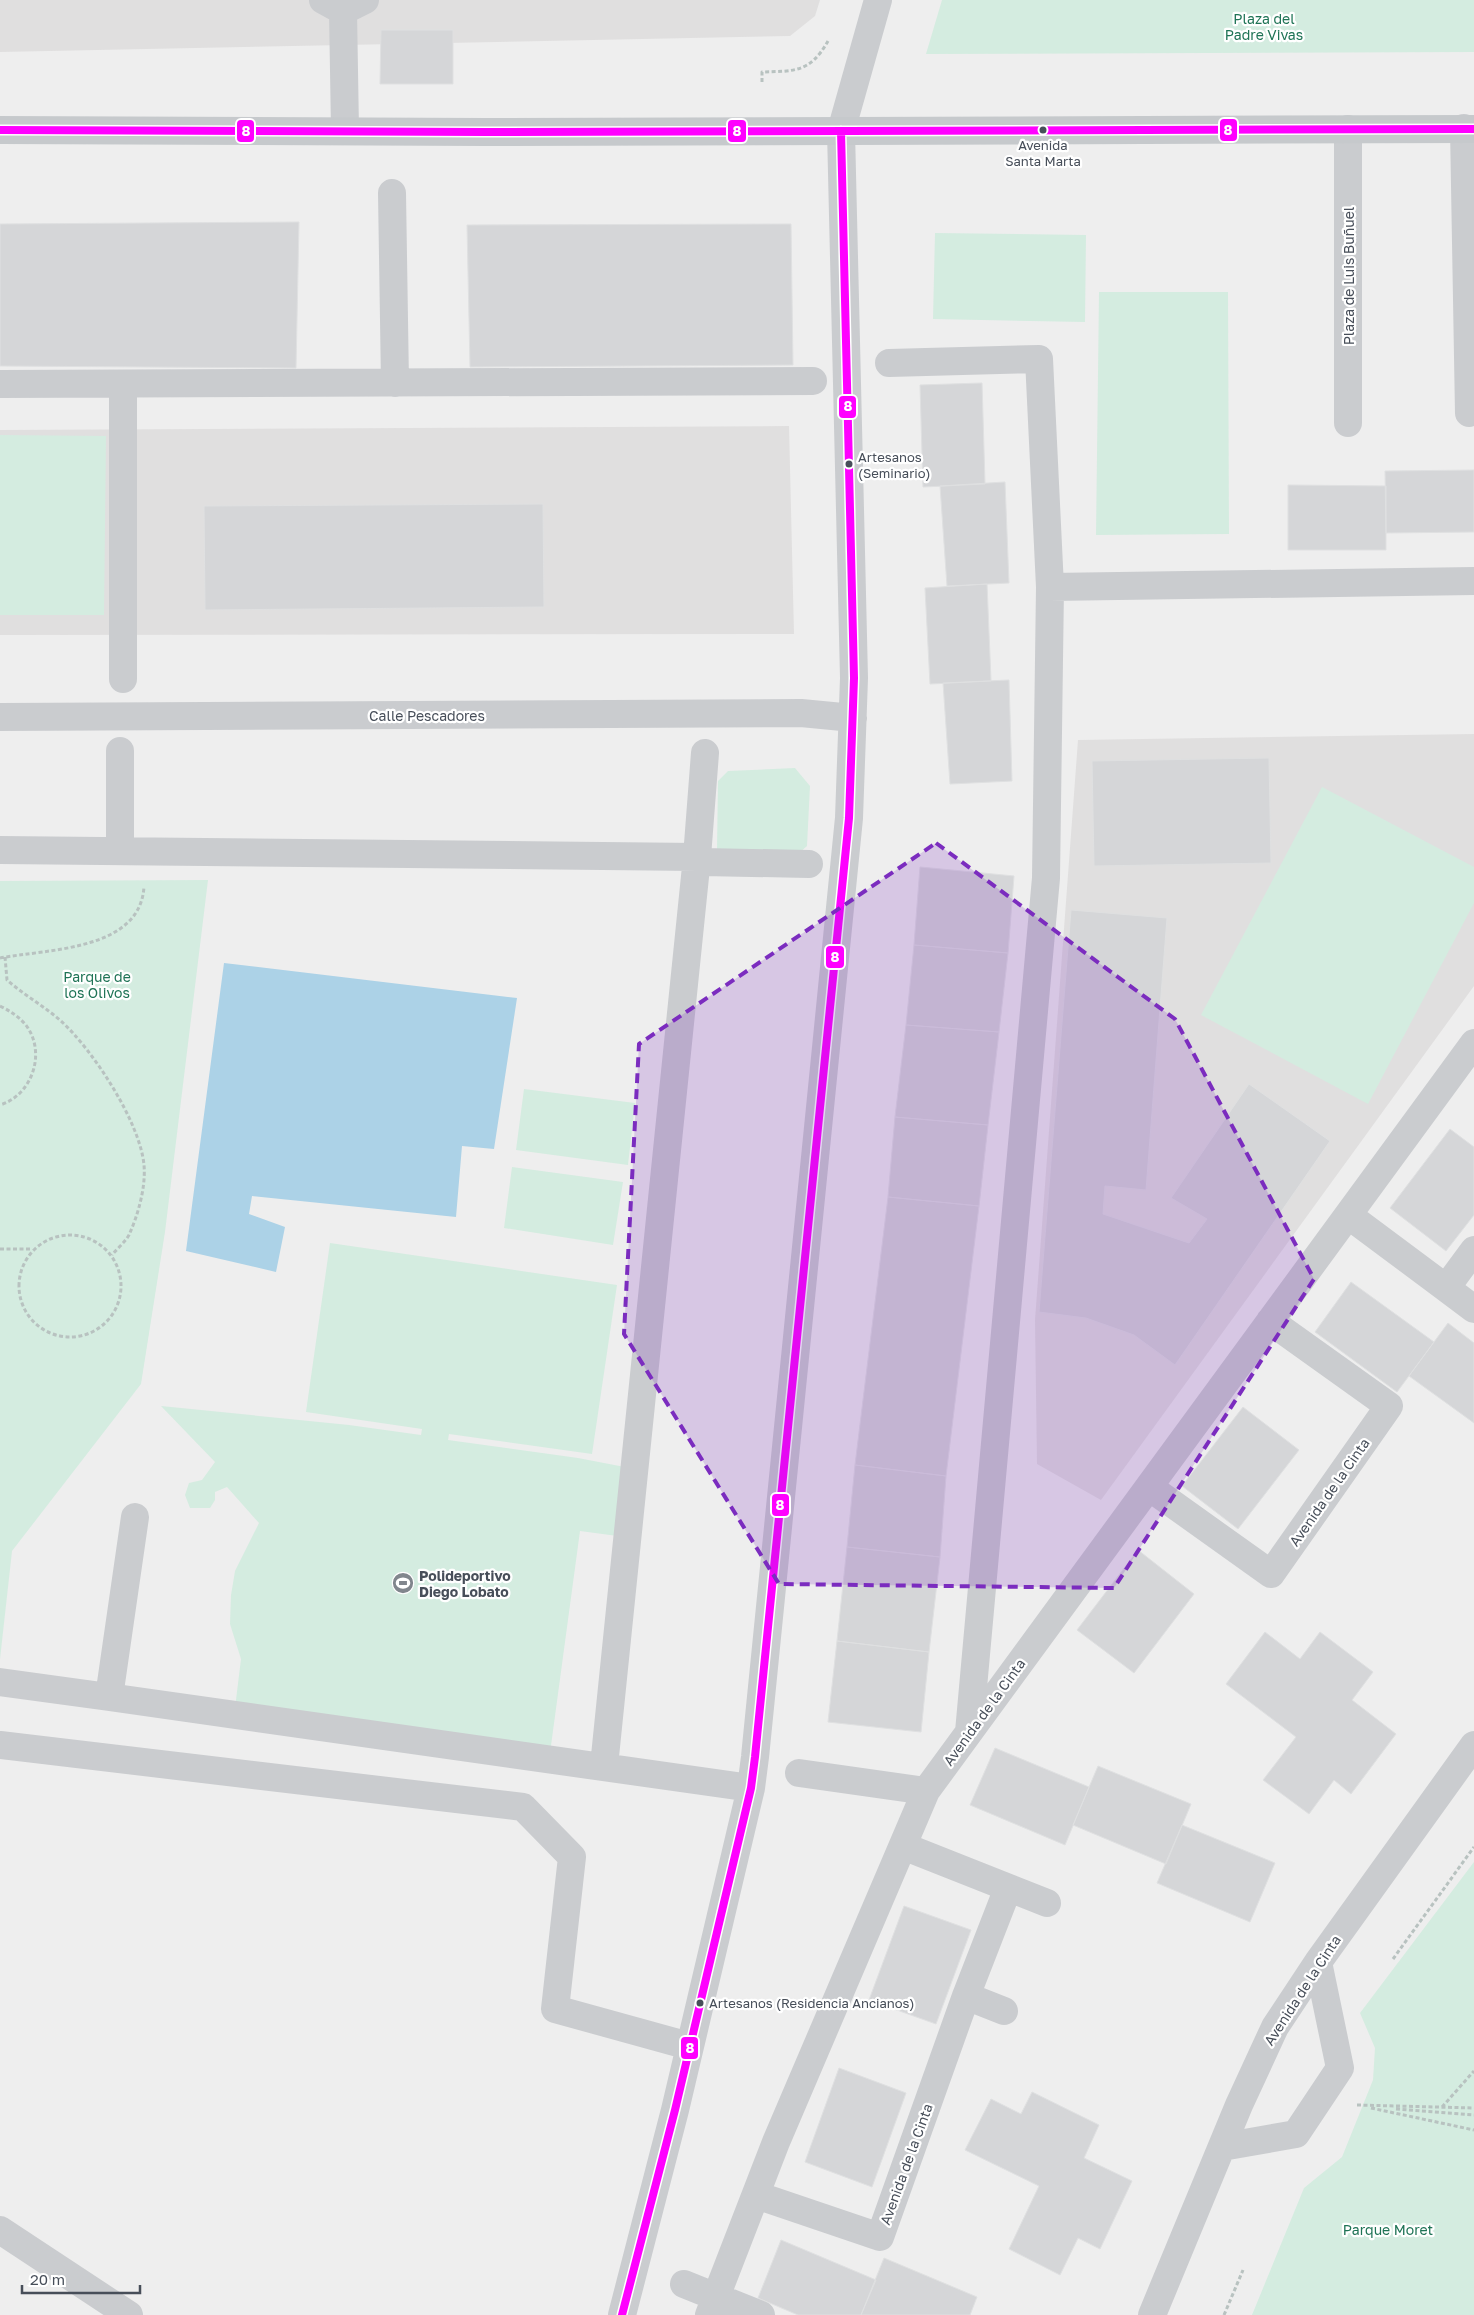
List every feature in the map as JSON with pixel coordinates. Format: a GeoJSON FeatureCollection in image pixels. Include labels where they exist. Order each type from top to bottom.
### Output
{"type":"FeatureCollection","features":[{"type":"Feature","properties":{"kind":"main road"},"geometry":{"type":"LineString","coordinates":[[0,130],[484,132],[1469,128]]}},
{"type":"Feature","properties":{"kind":"street"},"geometry":{"type":"LineString","coordinates":[[622,2315],[751,1788],[849,818],[854,668],[841,130],[878,0]]}},
{"type":"Feature","properties":{"kind":"street"},"geometry":{"type":"LineString","coordinates":[[344,4],[345,130]]}},
{"type":"Feature","properties":{"kind":"street"},"geometry":{"type":"LineString","coordinates":[[1469,128],[1469,413]]}},
{"type":"Feature","properties":{"kind":"street","name":"Plaza de Luis Buñuel"},"geometry":{"type":"LineString","coordinates":[[1348,129],[1348,422]]}},
{"type":"Feature","properties":{"kind":"street"},"geometry":{"type":"LineString","coordinates":[[392,193],[395,383]]}},
{"type":"Feature","properties":{"kind":"street"},"geometry":{"type":"LineString","coordinates":[[890,363],[1039,360],[1050,587],[1046,878],[969,1732]]}},
{"type":"Feature","properties":{"kind":"street"},"geometry":{"type":"LineString","coordinates":[[0,384],[813,380]]}},
{"type":"Feature","properties":{"kind":"street"},"geometry":{"type":"LineString","coordinates":[[122,384],[123,679]]}},
{"type":"Feature","properties":{"kind":"street"},"geometry":{"type":"LineString","coordinates":[[1050,587],[1474,581]]}},
{"type":"Feature","properties":{"kind":"street","name":"Calle Pescadores"},"geometry":{"type":"LineString","coordinates":[[0,717],[801,713],[853,718]]}},
{"type":"Feature","properties":{"kind":"street"},"geometry":{"type":"LineString","coordinates":[[120,751],[133,851]]}},
{"type":"Feature","properties":{"kind":"street"},"geometry":{"type":"LineString","coordinates":[[604,1766],[698,857],[705,753]]}},
{"type":"Feature","properties":{"kind":"street"},"geometry":{"type":"LineString","coordinates":[[0,850],[698,857],[703,862],[809,864]]}},
{"type":"Feature","properties":{"kind":"street","name":"Avenida de la Cinta"},"geometry":{"type":"LineString","coordinates":[[713,2306],[756,2195],[926,1791],[1474,1043]]}},
{"type":"Feature","properties":{"kind":"street"},"geometry":{"type":"LineString","coordinates":[[1348,1215],[1474,1309]]}},
{"type":"Feature","properties":{"kind":"street"},"geometry":{"type":"LineString","coordinates":[[1446,1288],[1474,1250]]}},
{"type":"Feature","properties":{"kind":"street","name":"Avenida de la Cinta"},"geometry":{"type":"LineString","coordinates":[[1149,1487],[1271,1574],[1389,1406],[1270,1321]]}},
{"type":"Feature","properties":{"kind":"street"},"geometry":{"type":"LineString","coordinates":[[109,1697],[135,1516]]}},
{"type":"Feature","properties":{"kind":"street"},"geometry":{"type":"LineString","coordinates":[[0,1682],[751,1788]]}},
{"type":"Feature","properties":{"kind":"street"},"geometry":{"type":"LineString","coordinates":[[0,1745],[523,1807],[572,1857],[555,2009],[689,2046]]}},
{"type":"Feature","properties":{"kind":"street","name":"Avenida de la Cinta"},"geometry":{"type":"LineString","coordinates":[[1152,2315],[1222,2146],[1275,2027],[1318,1962],[1474,1745]]}},
{"type":"Feature","properties":{"kind":"street"},"geometry":{"type":"LineString","coordinates":[[798,1773],[926,1791]]}},
{"type":"Feature","properties":{"kind":"street"},"geometry":{"type":"LineString","coordinates":[[903,1846],[1047,1903]]}},
{"type":"Feature","properties":{"kind":"street","name":"Avenida de la Cinta"},"geometry":{"type":"LineString","coordinates":[[756,2195],[880,2237],[966,1996],[1008,1888]]}},
{"type":"Feature","properties":{"kind":"street"},"geometry":{"type":"LineString","coordinates":[[1222,2146],[1296,2134],[1340,2068],[1318,1962]]}},
{"type":"Feature","properties":{"kind":"street"},"geometry":{"type":"LineString","coordinates":[[966,1996],[1004,2011]]}},
{"type":"Feature","properties":{"kind":"street"},"geometry":{"type":"LineString","coordinates":[[0,2230],[128,2315]]}},
{"type":"Feature","properties":{"kind":"street"},"geometry":{"type":"LineString","coordinates":[[684,2284],[713,2306],[761,2315]]}},
{"type":"Feature","properties":{"kind":"path"},"geometry":{"type":"LineString","coordinates":[[762,82],[762,72],[792,71],[808,67],[827,43],[830,34]]}},
{"type":"Feature","properties":{"kind":"path"},"geometry":{"type":"LineString","coordinates":[[0,958],[71,947],[108,938],[134,918],[144,895],[133,851]]}},
{"type":"Feature","properties":{"kind":"path"},"geometry":{"type":"LineString","coordinates":[[5,957],[7,980],[62,1022],[85,1047],[115,1089],[132,1123],[144,1164],[142,1192],[128,1236],[112,1256]]}},
{"type":"Feature","properties":{"kind":"path"},"geometry":{"type":"LineString","coordinates":[[0,1006],[14,1013],[27,1026],[35,1042],[36,1060],[31,1077],[21,1093],[0,1105]]}},
{"type":"Feature","properties":{"kind":"path"},"geometry":{"type":"LineString","coordinates":[[65,1234],[83,1235],[99,1243],[112,1256],[120,1272],[121,1290],[117,1307],[106,1322],[92,1333],[75,1338],[57,1336],[40,1328],[27,1316],[20,1300],[18,1282],[22,1264],[32,1249],[47,1238],[65,1234]]}},
{"type":"Feature","properties":{"kind":"path"},"geometry":{"type":"LineString","coordinates":[[0,1249],[32,1249]]}},
{"type":"Feature","properties":{"kind":"path"},"geometry":{"type":"LineString","coordinates":[[1392,1959],[1474,1847]]}},
{"type":"Feature","properties":{"kind":"path"},"geometry":{"type":"LineString","coordinates":[[1442,2107],[1474,2071]]}},
{"type":"Feature","properties":{"kind":"path"},"geometry":{"type":"LineString","coordinates":[[1355,2104],[1474,2130]]}},
{"type":"Feature","properties":{"kind":"path"},"geometry":{"type":"LineString","coordinates":[[1363,2106],[1474,2108]]}},
{"type":"Feature","properties":{"kind":"path"},"geometry":{"type":"LineString","coordinates":[[1363,2106],[1474,2115]]}},
{"type":"Feature","properties":{"kind":"path"},"geometry":{"type":"LineString","coordinates":[[1224,2315],[1244,2270]]}},
{"type":"Feature","properties":{"kind":"highlighted area"},"geometry":{"type":"Polygon","coordinates":[[[936,843],[1175,1019],[1314,1279],[1114,1588],[779,1584],[624,1334],[639,1044],[936,843]]]}},
{"type":"Feature","properties":{"kind":"shaded area"},"geometry":{"type":"Polygon","coordinates":[[[0,0],[820,0],[815,16],[790,36],[0,52],[0,0]]]}},
{"type":"Feature","properties":{"kind":"shaded area"},"geometry":{"type":"Polygon","coordinates":[[[789,426],[794,634],[0,635],[0,430],[789,426]]]}},
{"type":"Feature","properties":{"kind":"shaded area"},"geometry":{"type":"Polygon","coordinates":[[[1474,734],[1474,986],[1101,1500],[1037,1464],[1035,1320],[1078,740],[1474,734]]]}},
{"type":"Feature","properties":{"kind":"green space","name":"Plaza del Padre Vivas"},"geometry":{"type":"Polygon","coordinates":[[[942,0],[1474,0],[1474,52],[926,54],[942,0]]]}},
{"type":"Feature","properties":{"kind":"green space"},"geometry":{"type":"Polygon","coordinates":[[[935,233],[1086,235],[1085,322],[933,319],[935,233]]]}},
{"type":"Feature","properties":{"kind":"green space"},"geometry":{"type":"Polygon","coordinates":[[[1099,292],[1228,292],[1229,534],[1096,535],[1099,292]]]}},
{"type":"Feature","properties":{"kind":"green space"},"geometry":{"type":"Polygon","coordinates":[[[0,435],[106,436],[104,615],[0,615],[0,435]]]}},
{"type":"Feature","properties":{"kind":"green space"},"geometry":{"type":"Polygon","coordinates":[[[795,768],[810,786],[807,846],[790,861],[717,849],[718,781],[728,771],[795,768]]]}},
{"type":"Feature","properties":{"kind":"green space"},"geometry":{"type":"Polygon","coordinates":[[[1322,787],[1474,867],[1474,903],[1368,1104],[1201,1015],[1322,787]]]}},
{"type":"Feature","properties":{"kind":"green space","name":"Parque de los Olivos"},"geometry":{"type":"Polygon","coordinates":[[[208,880],[165,1232],[141,1384],[12,1551],[0,1659],[0,881],[208,880]]]}},
{"type":"Feature","properties":{"kind":"green space"},"geometry":{"type":"Polygon","coordinates":[[[524,1089],[635,1103],[628,1165],[516,1150],[524,1089]]]}},
{"type":"Feature","properties":{"kind":"green space"},"geometry":{"type":"Polygon","coordinates":[[[512,1167],[623,1182],[613,1245],[504,1228],[512,1167]]]}},
{"type":"Feature","properties":{"kind":"green space","name":"Polideportivo Diego Lobato"},"geometry":{"type":"Polygon","coordinates":[[[330,1243],[617,1285],[592,1454],[449,1434],[448,1440],[578,1458],[630,1468],[625,1537],[580,1531],[550,1753],[235,1708],[241,1659],[230,1624],[231,1595],[235,1571],[259,1523],[227,1487],[215,1492],[215,1500],[210,1508],[190,1508],[185,1495],[189,1483],[202,1480],[215,1462],[161,1406],[349,1425],[421,1435],[422,1429],[306,1412],[330,1243]]]}},
{"type":"Feature","properties":{"kind":"green space","name":"Parque Moret"},"geometry":{"type":"Polygon","coordinates":[[[1474,1862],[1474,2315],[1252,2315],[1304,2188],[1342,2157],[1373,2080],[1375,2048],[1360,2013],[1474,1862]]]}},
{"type":"Feature","properties":{"kind":"water"},"geometry":{"type":"Polygon","coordinates":[[[224,963],[517,998],[494,1149],[462,1146],[456,1217],[252,1196],[249,1214],[285,1227],[276,1272],[186,1251],[224,963]]]}},
{"type":"Feature","properties":{"kind":"building"},"geometry":{"type":"Polygon","coordinates":[[[381,30],[453,30],[453,84],[380,84],[381,30]]]}},
{"type":"Feature","properties":{"kind":"building"},"geometry":{"type":"Polygon","coordinates":[[[299,222],[296,368],[0,366],[0,224],[299,222]]]}},
{"type":"Feature","properties":{"kind":"building"},"geometry":{"type":"Polygon","coordinates":[[[791,224],[793,365],[470,367],[467,225],[791,224]]]}},
{"type":"Feature","properties":{"kind":"building"},"geometry":{"type":"Polygon","coordinates":[[[982,383],[985,484],[923,487],[920,385],[982,383]]]}},
{"type":"Feature","properties":{"kind":"building"},"geometry":{"type":"Polygon","coordinates":[[[1474,470],[1474,532],[1386,533],[1385,471],[1474,470]]]}},
{"type":"Feature","properties":{"kind":"building"},"geometry":{"type":"Polygon","coordinates":[[[1005,482],[1009,583],[947,586],[940,486],[1005,482]]]}},
{"type":"Feature","properties":{"kind":"building"},"geometry":{"type":"Polygon","coordinates":[[[1288,485],[1386,486],[1386,550],[1288,550],[1288,485]]]}},
{"type":"Feature","properties":{"kind":"building"},"geometry":{"type":"Polygon","coordinates":[[[543,504],[544,607],[205,610],[204,506],[543,504]]]}},
{"type":"Feature","properties":{"kind":"building"},"geometry":{"type":"Polygon","coordinates":[[[987,584],[991,681],[930,684],[925,588],[987,584]]]}},
{"type":"Feature","properties":{"kind":"building"},"geometry":{"type":"Polygon","coordinates":[[[1009,680],[1012,781],[950,784],[943,683],[1009,680]]]}},
{"type":"Feature","properties":{"kind":"building"},"geometry":{"type":"Polygon","coordinates":[[[1269,758],[1271,863],[1094,866],[1092,761],[1269,758]]]}},
{"type":"Feature","properties":{"kind":"building"},"geometry":{"type":"Polygon","coordinates":[[[920,867],[1014,876],[1008,953],[914,945],[920,867]]]}},
{"type":"Feature","properties":{"kind":"building"},"geometry":{"type":"Polygon","coordinates":[[[1071,910],[1167,918],[1146,1190],[1105,1186],[1103,1214],[1189,1243],[1207,1219],[1171,1198],[1249,1084],[1330,1141],[1175,1365],[1134,1335],[1086,1318],[1039,1312],[1071,910]]]}},
{"type":"Feature","properties":{"kind":"building"},"geometry":{"type":"Polygon","coordinates":[[[914,945],[1008,953],[999,1032],[906,1025],[914,945]]]}},
{"type":"Feature","properties":{"kind":"building"},"geometry":{"type":"Polygon","coordinates":[[[906,1025],[999,1032],[988,1125],[895,1117],[906,1025]]]}},
{"type":"Feature","properties":{"kind":"building"},"geometry":{"type":"Polygon","coordinates":[[[895,1117],[988,1125],[979,1206],[888,1197],[895,1117]]]}},
{"type":"Feature","properties":{"kind":"building"},"geometry":{"type":"Polygon","coordinates":[[[1450,1129],[1474,1147],[1474,1215],[1446,1251],[1390,1208],[1450,1129]]]}},
{"type":"Feature","properties":{"kind":"building"},"geometry":{"type":"Polygon","coordinates":[[[888,1197],[979,1206],[946,1476],[855,1465],[888,1197]]]}},
{"type":"Feature","properties":{"kind":"building"},"geometry":{"type":"Polygon","coordinates":[[[1351,1282],[1434,1342],[1397,1392],[1315,1332],[1351,1282]]]}},
{"type":"Feature","properties":{"kind":"building"},"geometry":{"type":"Polygon","coordinates":[[[1448,1323],[1474,1343],[1474,1423],[1409,1376],[1448,1323]]]}},
{"type":"Feature","properties":{"kind":"building"},"geometry":{"type":"Polygon","coordinates":[[[1243,1407],[1299,1450],[1238,1529],[1182,1486],[1243,1407]]]}},
{"type":"Feature","properties":{"kind":"building"},"geometry":{"type":"Polygon","coordinates":[[[855,1465],[946,1476],[940,1557],[847,1547],[855,1465]]]}},
{"type":"Feature","properties":{"kind":"building"},"geometry":{"type":"Polygon","coordinates":[[[847,1547],[940,1557],[929,1652],[837,1641],[847,1547]]]}},
{"type":"Feature","properties":{"kind":"building"},"geometry":{"type":"Polygon","coordinates":[[[1138,1550],[1194,1594],[1134,1673],[1077,1630],[1138,1550]]]}},
{"type":"Feature","properties":{"kind":"building"},"geometry":{"type":"Polygon","coordinates":[[[1265,1632],[1300,1659],[1320,1632],[1373,1672],[1352,1700],[1396,1734],[1351,1794],[1334,1780],[1309,1814],[1263,1780],[1296,1737],[1226,1684],[1265,1632]]]}},
{"type":"Feature","properties":{"kind":"building"},"geometry":{"type":"Polygon","coordinates":[[[837,1641],[929,1652],[921,1732],[828,1722],[837,1641]]]}},
{"type":"Feature","properties":{"kind":"building"},"geometry":{"type":"Polygon","coordinates":[[[995,1748],[1089,1787],[1065,1845],[970,1805],[995,1748]]]}},
{"type":"Feature","properties":{"kind":"building"},"geometry":{"type":"Polygon","coordinates":[[[1098,1766],[1191,1804],[1166,1864],[1073,1825],[1098,1766]]]}},
{"type":"Feature","properties":{"kind":"building"},"geometry":{"type":"Polygon","coordinates":[[[1182,1825],[1275,1863],[1250,1922],[1157,1883],[1182,1825]]]}},
{"type":"Feature","properties":{"kind":"building"},"geometry":{"type":"Polygon","coordinates":[[[904,1906],[971,1930],[936,2024],[869,2000],[904,1906]]]}},
{"type":"Feature","properties":{"kind":"building"},"geometry":{"type":"Polygon","coordinates":[[[839,2068],[906,2093],[872,2187],[805,2162],[839,2068]]]}},
{"type":"Feature","properties":{"kind":"building"},"geometry":{"type":"Polygon","coordinates":[[[1032,2092],[1099,2125],[1084,2158],[1132,2181],[1100,2249],[1078,2238],[1060,2275],[1009,2249],[1039,2186],[965,2150],[991,2099],[1021,2114],[1032,2092]]]}},
{"type":"Feature","properties":{"kind":"building"},"geometry":{"type":"Polygon","coordinates":[[[781,2240],[876,2280],[861,2315],[798,2315],[758,2298],[781,2240]]]}},
{"type":"Feature","properties":{"kind":"building"},"geometry":{"type":"Polygon","coordinates":[[[884,2258],[977,2297],[970,2315],[861,2315],[884,2258]]]}},
{"type":"Feature","properties":{"kind":"transit line","name":"8"},"geometry":{"type":"LineString","coordinates":[[0,130],[484,132],[1474,129]]}},
{"type":"Feature","properties":{"kind":"transit line","name":"8"},"geometry":{"type":"LineString","coordinates":[[622,2315],[675,2110],[751,1788],[755,1757],[849,818],[854,678],[841,131]]}},
{"type":"Feature","properties":{"kind":"place","name":"Avenida Santa Marta"},"geometry":{"type":"Point","coordinates":[1043,130]}},
{"type":"Feature","properties":{"kind":"place","name":"Artesanos (Seminario)"},"geometry":{"type":"Point","coordinates":[849,464]}},
{"type":"Feature","properties":{"kind":"place","name":"Polideportivo Diego Lobato"},"geometry":{"type":"Point","coordinates":[403,1583]}},
{"type":"Feature","properties":{"kind":"place","name":"Artesanos (Residencia Ancianos)"},"geometry":{"type":"Point","coordinates":[700,2003]}}]}
